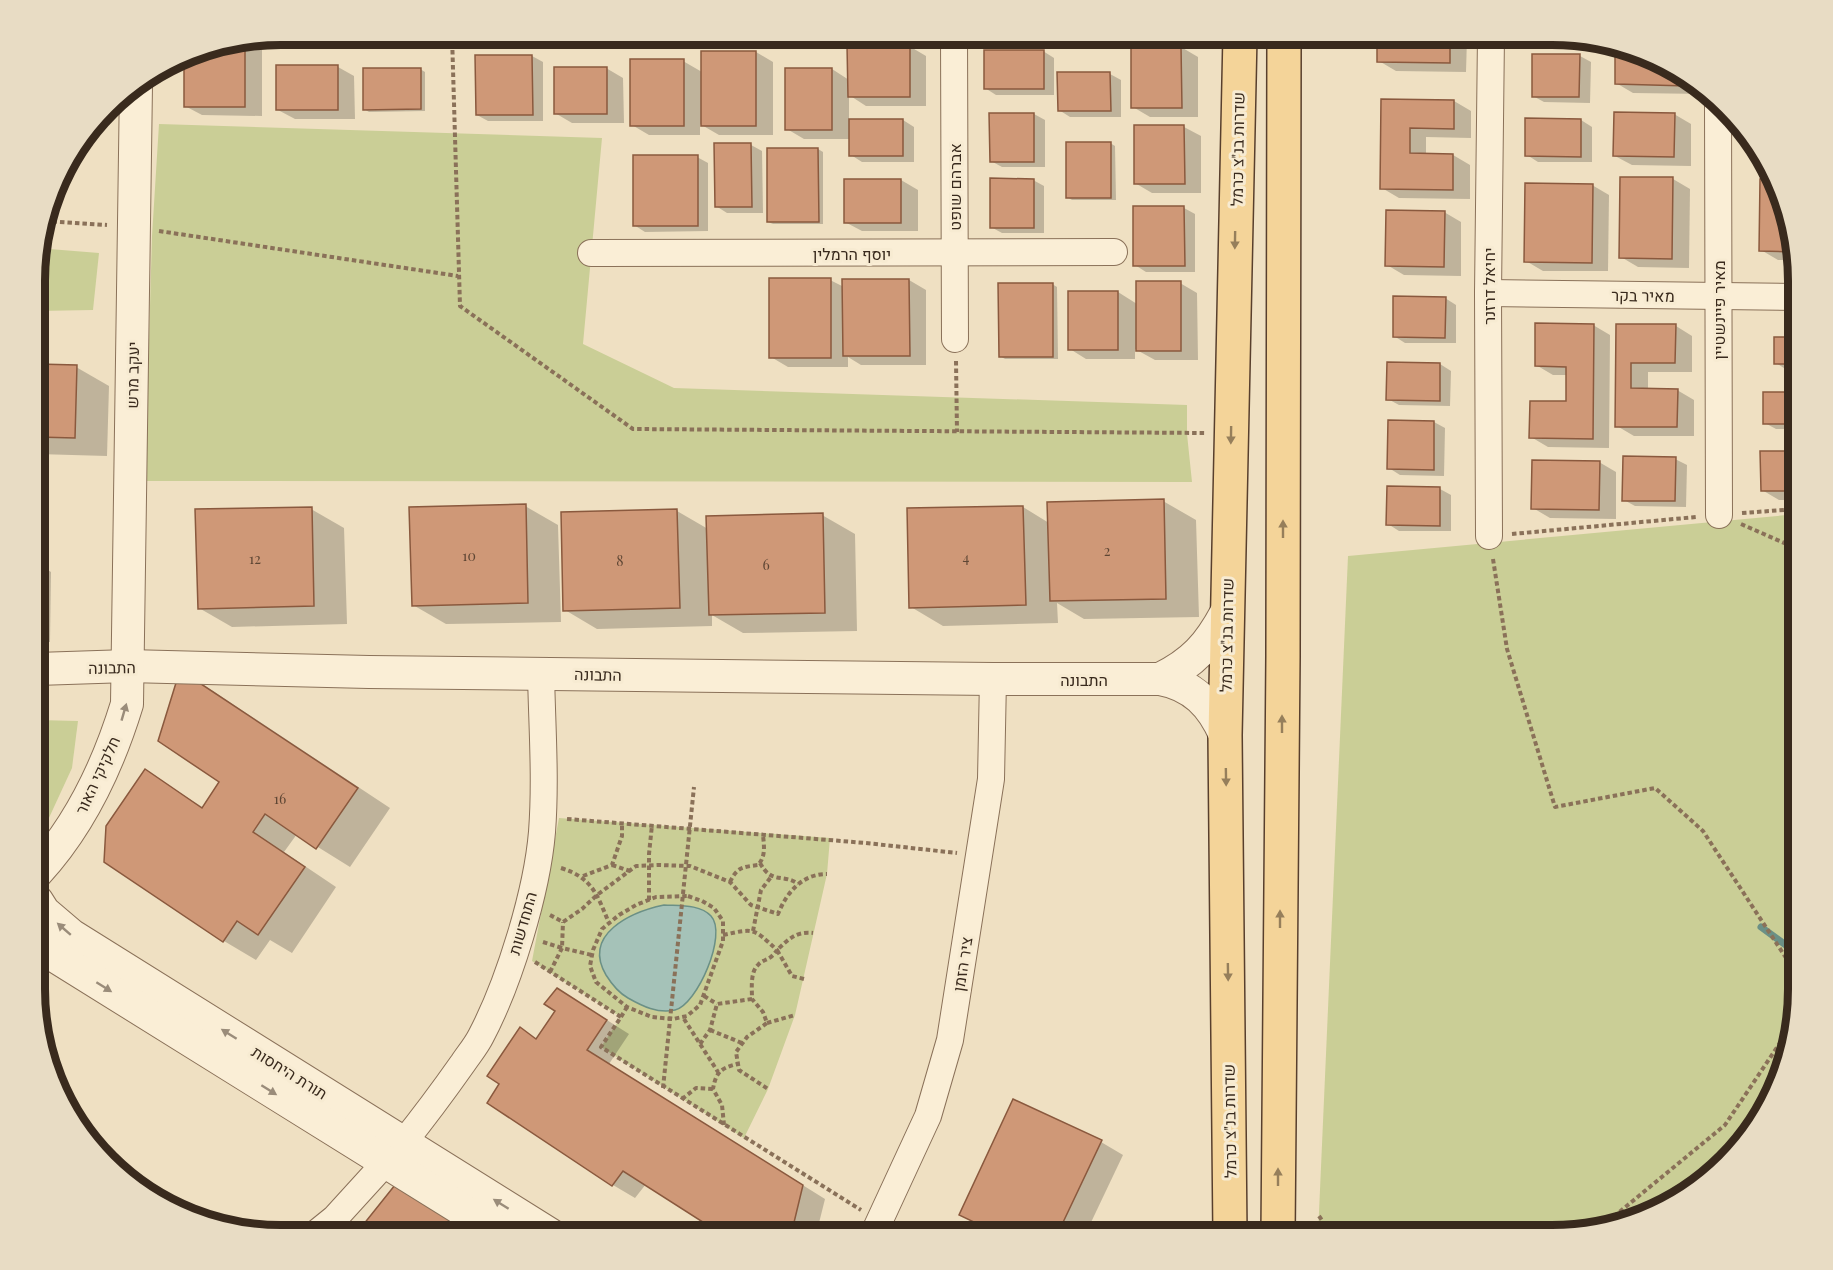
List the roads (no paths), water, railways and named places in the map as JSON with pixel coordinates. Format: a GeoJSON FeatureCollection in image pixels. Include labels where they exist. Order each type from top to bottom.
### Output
{"type":"FeatureCollection","features":[{"type":"Feature","properties":{"kind":"main road","name":"שדרות בנ\"צ כרמל"},"geometry":{"type":"LineString","coordinates":[[1230,1225],[1226,613],[1240,45]]}},
{"type":"Feature","properties":{"kind":"main road"},"geometry":{"type":"LineString","coordinates":[[1278,1225],[1283,657],[1284,45]]}},
{"type":"Feature","properties":{"kind":"street","name":"אברהם שופט"},"geometry":{"type":"LineString","coordinates":[[954,45],[955,339]]}},
{"type":"Feature","properties":{"kind":"street","name":"יחיאל דרזנר"},"geometry":{"type":"LineString","coordinates":[[1489,536],[1488,293],[1491,45]]}},
{"type":"Feature","properties":{"kind":"street","name":"יעקב מרש"},"geometry":{"type":"LineString","coordinates":[[128,666],[136,95]]}},
{"type":"Feature","properties":{"kind":"street","name":"מאיר פיינשטיין"},"geometry":{"type":"LineString","coordinates":[[1718,113],[1719,515]]}},
{"type":"Feature","properties":{"kind":"street","name":"יוסף הרמלין"},"geometry":{"type":"LineString","coordinates":[[591,253],[1114,252]]}},
{"type":"Feature","properties":{"kind":"street","name":"מאיר בקר"},"geometry":{"type":"LineString","coordinates":[[1488,293],[1788,297]]}},
{"type":"Feature","properties":{"kind":"street","name":"התבונה"},"geometry":{"type":"LineString","coordinates":[[1160,679],[1193,659],[1216,632],[1226,613]]}},
{"type":"Feature","properties":{"kind":"street","name":"התבונה"},"geometry":{"type":"LineString","coordinates":[[45,669],[128,666],[369,672],[1160,679],[1173,681],[1192,690],[1208,704],[1225,735]]}},
{"type":"Feature","properties":{"kind":"street","name":"חלקיקי האור"},"geometry":{"type":"LineString","coordinates":[[45,864],[79,816],[103,772],[127,704],[128,666]]}},
{"type":"Feature","properties":{"kind":"street","name":"התחדשות"},"geometry":{"type":"LineString","coordinates":[[327,1225],[336,1218],[394,1153],[446,1088],[480,1037],[510,964],[528,904],[542,835],[544,779],[541,673]]}},
{"type":"Feature","properties":{"kind":"street","name":"ציר הזמן"},"geometry":{"type":"LineString","coordinates":[[878,1225],[928,1116],[950,1040],[991,779],[993,679]]}},
{"type":"Feature","properties":{"kind":"street","name":"תורת היחסות"},"geometry":{"type":"LineString","coordinates":[[45,913],[71,935],[394,1153],[489,1225]]}},
{"type":"Feature","properties":{"kind":"street","name":"תורת היחסות"},"geometry":{"type":"LineString","coordinates":[[45,950],[394,1153],[532,1225]]}},
{"type":"Feature","properties":{"kind":"water"},"geometry":{"type":"Polygon","coordinates":[[[664,905],[689,906],[706,912],[711,916],[715,925],[716,938],[708,968],[701,983],[684,1005],[669,1011],[650,1008],[625,996],[608,978],[600,961],[600,948],[605,937],[614,927],[638,913],[664,905]]]}},
{"type":"Feature","properties":{"kind":"waterway"},"geometry":{"type":"LineString","coordinates":[[1761,927],[1788,947]]}}]}
